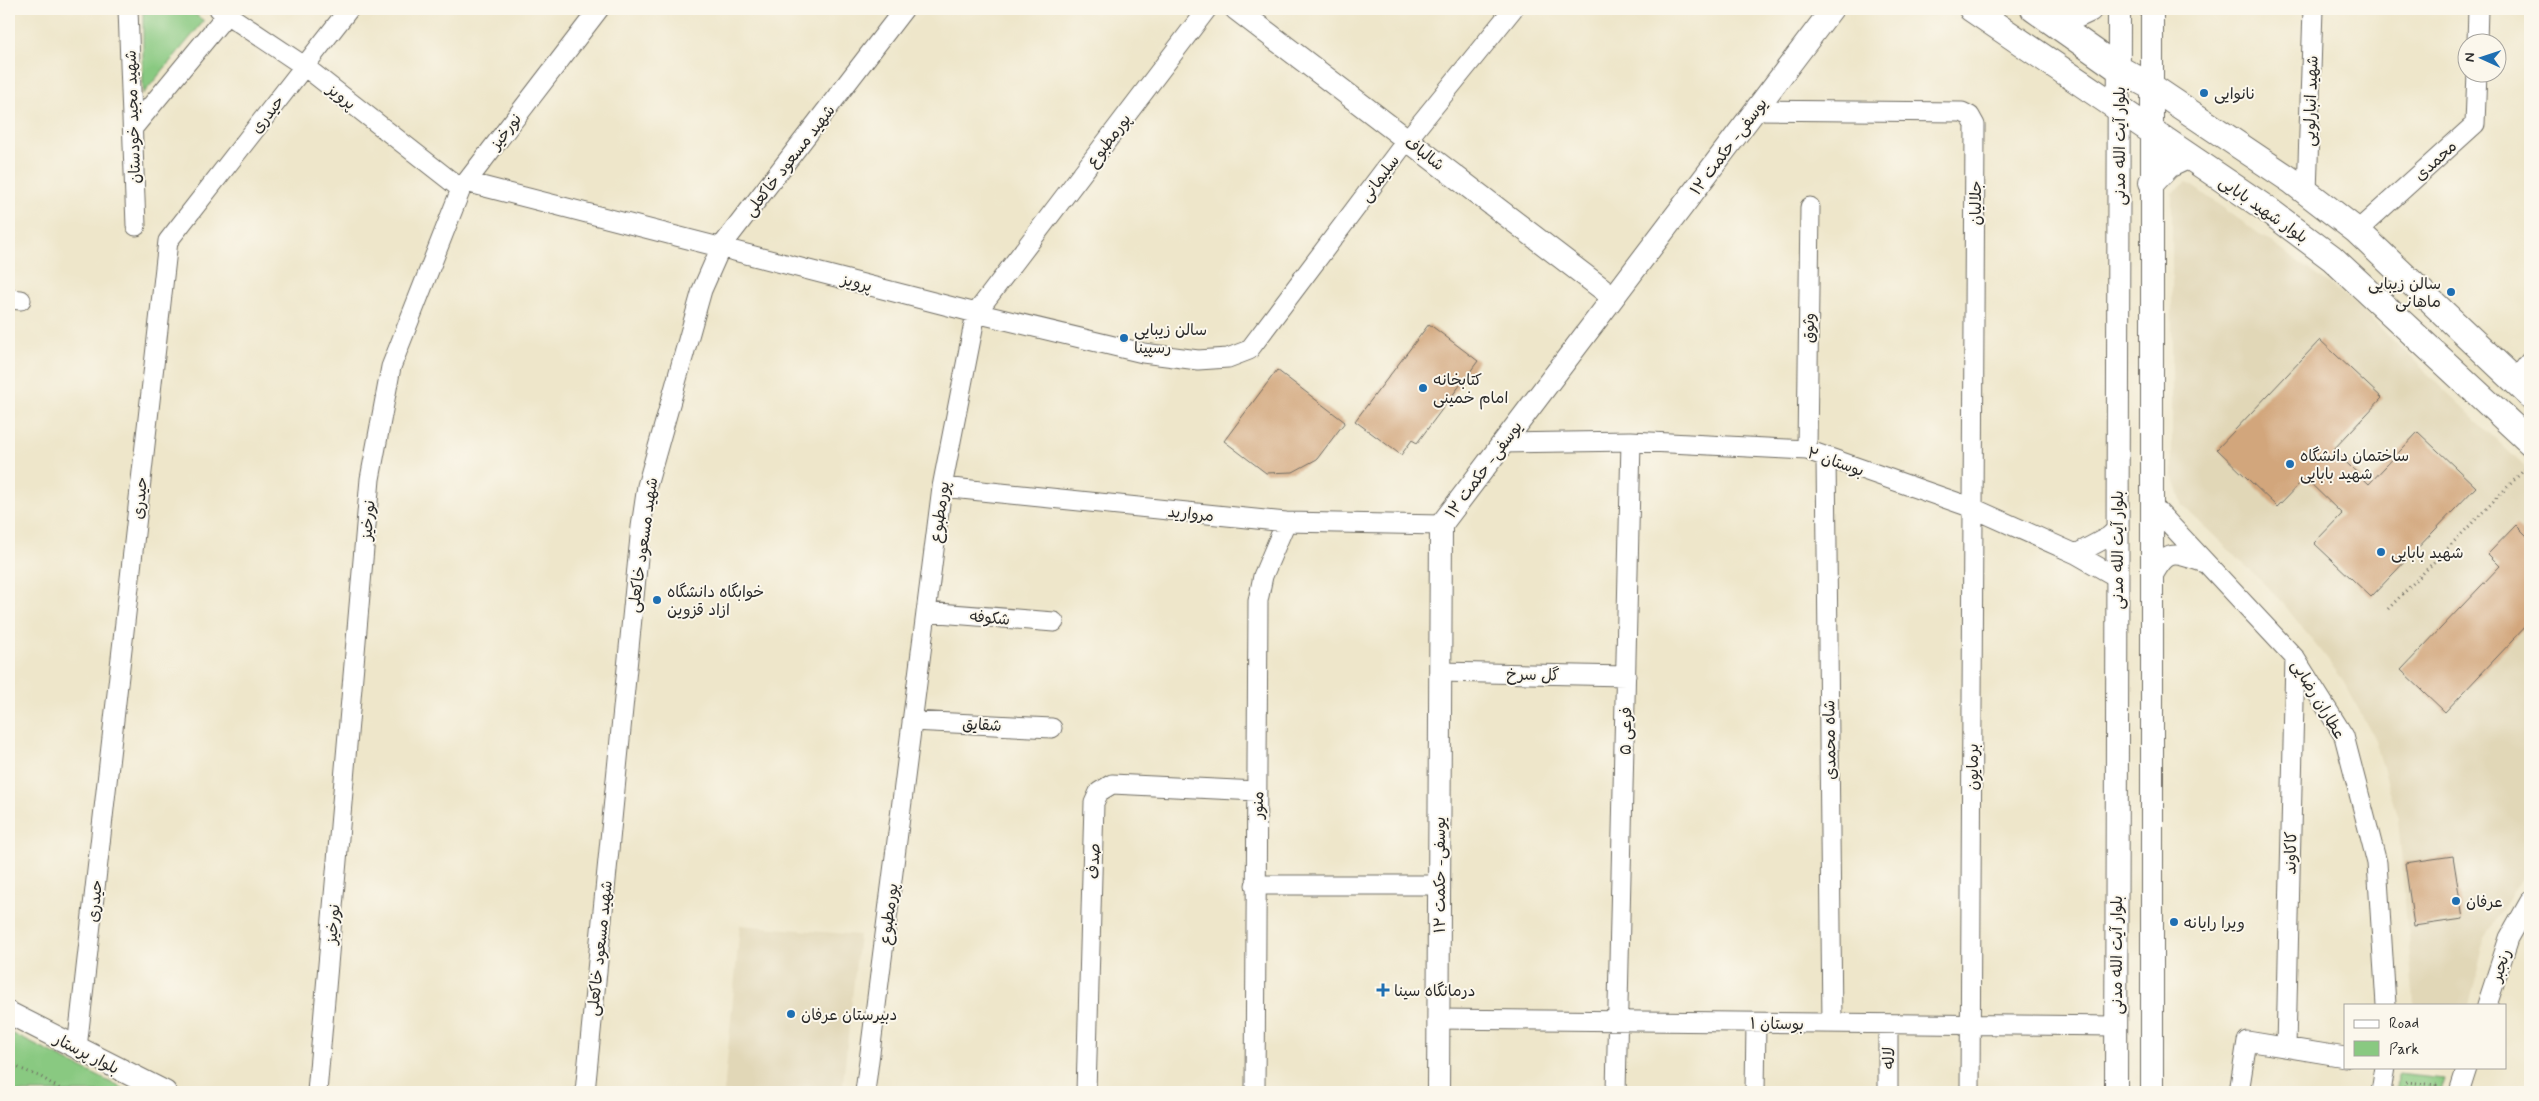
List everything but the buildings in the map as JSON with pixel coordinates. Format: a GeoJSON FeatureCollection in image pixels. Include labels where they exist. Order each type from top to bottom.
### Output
{"type":"FeatureCollection","features":[{"type":"Feature","properties":{"kind":"main road","name":"بلوار شهید بابایی"},"geometry":{"type":"LineString","coordinates":[[1972,9],[2268,210],[2332,258],[2530,442]]}},
{"type":"Feature","properties":{"kind":"main road"},"geometry":{"type":"LineString","coordinates":[[2034,9],[2119,69],[2152,87],[2307,193],[2357,232],[2525,379]]}},
{"type":"Feature","properties":{"kind":"main road"},"geometry":{"type":"LineString","coordinates":[[2057,24],[2089,9]]}},
{"type":"Feature","properties":{"kind":"main road"},"geometry":{"type":"LineString","coordinates":[[2152,182],[2168,165],[2187,156]]}},
{"type":"Feature","properties":{"kind":"street","name":"شهید مجید خودستان"},"geometry":{"type":"LineString","coordinates":[[128,9],[136,226]]}},
{"type":"Feature","properties":{"kind":"street","name":"حیدری"},"geometry":{"type":"LineString","coordinates":[[77,1048],[168,241],[349,9]]}},
{"type":"Feature","properties":{"kind":"street","name":"نورخیز"},"geometry":{"type":"LineString","coordinates":[[317,1092],[370,479],[391,367],[463,185],[599,9]]}},
{"type":"Feature","properties":{"kind":"street","name":"شهید مسعود خاکعلی"},"geometry":{"type":"LineString","coordinates":[[585,1092],[641,527],[648,486],[702,290],[721,247],[904,9]]}},
{"type":"Feature","properties":{"kind":"street","name":"پورمطبوع"},"geometry":{"type":"LineString","coordinates":[[865,1092],[942,487],[976,313],[1207,9]]}},
{"type":"Feature","properties":{"kind":"street","name":"شالباف"},"geometry":{"type":"LineString","coordinates":[[1236,9],[1613,297]]}},
{"type":"Feature","properties":{"kind":"street","name":"سلیمانی"},"geometry":{"type":"LineString","coordinates":[[1249,350],[1407,140],[1512,9]]}},
{"type":"Feature","properties":{"kind":"street","name":"یوسفی- حکمت ۱۲"},"geometry":{"type":"LineString","coordinates":[[1438,1092],[1441,525],[1832,9]]}},
{"type":"Feature","properties":{"kind":"street","name":"بلوار آیت الله مدنی"},"geometry":{"type":"LineString","coordinates":[[2116,1092],[2119,9]]}},
{"type":"Feature","properties":{"kind":"street","name":"بلوار آیت الله مدنی"},"geometry":{"type":"LineString","coordinates":[[2152,9],[2152,1092]]}},
{"type":"Feature","properties":{"kind":"street","name":"شهید انبارلویی"},"geometry":{"type":"LineString","coordinates":[[2307,193],[2314,9]]}},
{"type":"Feature","properties":{"kind":"street"},"geometry":{"type":"LineString","coordinates":[[2477,32],[2478,9]]}},
{"type":"Feature","properties":{"kind":"street"},"geometry":{"type":"LineString","coordinates":[[133,128],[223,11]]}},
{"type":"Feature","properties":{"kind":"street","name":"پرویز"},"geometry":{"type":"LineString","coordinates":[[223,11],[304,66],[463,185],[721,247],[976,313],[1143,353],[1198,360],[1228,358],[1249,350]]}},
{"type":"Feature","properties":{"kind":"street","name":"محمدی"},"geometry":{"type":"LineString","coordinates":[[2357,232],[2475,124],[2477,82]]}},
{"type":"Feature","properties":{"kind":"street","name":"جلالیان"},"geometry":{"type":"LineString","coordinates":[[1755,110],[1962,112],[1970,116],[1976,125],[1973,508]]}},
{"type":"Feature","properties":{"kind":"street","name":"وثوق"},"geometry":{"type":"LineString","coordinates":[[1807,450],[1810,206]]}},
{"type":"Feature","properties":{"kind":"street"},"geometry":{"type":"LineString","coordinates":[[2118,238],[2130,232],[2141,233],[2152,240]]}},
{"type":"Feature","properties":{"kind":"street","name":"بوستان ۲"},"geometry":{"type":"LineString","coordinates":[[1503,443],[1631,441],[1807,450],[1973,508],[2076,554],[2118,578]]}},
{"type":"Feature","properties":{"kind":"street","name":"فرعی ۵"},"geometry":{"type":"LineString","coordinates":[[1616,1092],[1631,441]]}},
{"type":"Feature","properties":{"kind":"street","name":"شاه محمدی"},"geometry":{"type":"LineString","coordinates":[[1826,457],[1832,1023]]}},
{"type":"Feature","properties":{"kind":"street","name":"مروارید"},"geometry":{"type":"LineString","coordinates":[[942,487],[1286,522],[1441,525]]}},
{"type":"Feature","properties":{"kind":"street","name":"عطاران رضایی"},"geometry":{"type":"LineString","coordinates":[[2152,505],[2295,658],[2344,736],[2376,864],[2386,1004]]}},
{"type":"Feature","properties":{"kind":"street","name":"برمایون"},"geometry":{"type":"LineString","coordinates":[[1970,1092],[1973,508]]}},
{"type":"Feature","properties":{"kind":"street","name":"منور"},"geometry":{"type":"LineString","coordinates":[[1255,1092],[1258,601],[1263,576],[1286,522]]}},
{"type":"Feature","properties":{"kind":"street"},"geometry":{"type":"LineString","coordinates":[[2076,554],[2108,537],[2117,529]]}},
{"type":"Feature","properties":{"kind":"street"},"geometry":{"type":"LineString","coordinates":[[2152,578],[2161,562],[2168,555],[2180,554],[2206,563]]}},
{"type":"Feature","properties":{"kind":"street","name":"شکوفه"},"geometry":{"type":"LineString","coordinates":[[926,612],[1054,622]]}},
{"type":"Feature","properties":{"kind":"street","name":"کاکاوند"},"geometry":{"type":"LineString","coordinates":[[2286,1047],[2295,658]]}},
{"type":"Feature","properties":{"kind":"street","name":"گل سرخ"},"geometry":{"type":"LineString","coordinates":[[1440,672],[1626,676]]}},
{"type":"Feature","properties":{"kind":"street","name":"شقایق"},"geometry":{"type":"LineString","coordinates":[[912,721],[1052,728]]}},
{"type":"Feature","properties":{"kind":"street","name":"صدف"},"geometry":{"type":"LineString","coordinates":[[1086,1092],[1094,803],[1099,792],[1112,784],[1257,790]]}},
{"type":"Feature","properties":{"kind":"street"},"geometry":{"type":"LineString","coordinates":[[2117,812],[2152,812]]}},
{"type":"Feature","properties":{"kind":"street"},"geometry":{"type":"LineString","coordinates":[[1255,885],[1439,885]]}},
{"type":"Feature","properties":{"kind":"street","name":"رنجبر"},"geometry":{"type":"LineString","coordinates":[[2487,1004],[2509,938],[2530,901]]}},
{"type":"Feature","properties":{"kind":"street","name":"بلوار پرستار"},"geometry":{"type":"LineString","coordinates":[[9,1013],[165,1092]]}},
{"type":"Feature","properties":{"kind":"street","name":"بوستان ۱"},"geometry":{"type":"LineString","coordinates":[[1438,1019],[2116,1026]]}},
{"type":"Feature","properties":{"kind":"street"},"geometry":{"type":"LineString","coordinates":[[1755,1092],[1756,1022]]}},
{"type":"Feature","properties":{"kind":"street","name":"لاله"},"geometry":{"type":"LineString","coordinates":[[1888,1024],[1888,1092]]}},
{"type":"Feature","properties":{"kind":"street"},"geometry":{"type":"LineString","coordinates":[[2239,1092],[2246,1041],[2344,1056]]}},
{"type":"Feature","properties":{"kind":"street"},"geometry":{"type":"LineString","coordinates":[[2381,1092],[2384,1068]]}},
{"type":"Feature","properties":{"kind":"street"},"geometry":{"type":"LineString","coordinates":[[2459,1092],[2467,1068]]}},
{"type":"Feature","properties":{"kind":"path"},"geometry":{"type":"LineString","coordinates":[[2388,610],[2530,463]]}},
{"type":"Feature","properties":{"kind":"path"},"geometry":{"type":"LineString","coordinates":[[9,1064],[42,1077],[65,1092]]}},
{"type":"Feature","properties":{"kind":"path"},"geometry":{"type":"LineString","coordinates":[[2406,1092],[2406,1082],[2436,1085],[2434,1092]]}},
{"type":"Feature","properties":{"kind":"shaded area","name":"شهید بابایی"},"geometry":{"type":"Polygon","coordinates":[[[2187,182],[2350,299],[2530,472],[2530,865],[2485,938],[2469,1004],[2414,1004],[2398,819],[2375,740],[2343,680],[2279,598],[2183,506],[2172,472],[2172,193],[2187,182]]]}},
{"type":"Feature","properties":{"kind":"shaded area","name":"دبیرستان عرفان"},"geometry":{"type":"Polygon","coordinates":[[[740,925],[859,935],[842,1092],[724,1092],[740,925]]]}},
{"type":"Feature","properties":{"kind":"green space"},"geometry":{"type":"Polygon","coordinates":[[[143,9],[188,9],[204,21],[143,94],[143,9]]]}},
{"type":"Feature","properties":{"kind":"green space"},"geometry":{"type":"Polygon","coordinates":[[[9,1032],[130,1092],[9,1092],[9,1032]]]}},
{"type":"Feature","properties":{"kind":"green space"},"geometry":{"type":"Polygon","coordinates":[[[2398,1074],[2444,1079],[2440,1092],[2397,1092],[2398,1074]]]}},
{"type":"Feature","properties":{"kind":"place","name":"نانوایی"},"geometry":{"type":"Point","coordinates":[2204,93]}},
{"type":"Feature","properties":{"kind":"place","name":"سالن زیبایی ماهانی"},"geometry":{"type":"Point","coordinates":[2451,292]}},
{"type":"Feature","properties":{"kind":"place","name":"سالن زیبایی رسپینا"},"geometry":{"type":"Point","coordinates":[1124,338]}},
{"type":"Feature","properties":{"kind":"place","name":"کتابخانه امام خمینی"},"geometry":{"type":"Point","coordinates":[1423,388]}},
{"type":"Feature","properties":{"kind":"place","name":"ساختمان دانشگاه شهید بابایی"},"geometry":{"type":"Point","coordinates":[2290,464]}},
{"type":"Feature","properties":{"kind":"place","name":"شهید بابایی"},"geometry":{"type":"Point","coordinates":[2381,552]}},
{"type":"Feature","properties":{"kind":"place","name":"خوابگاه دانشگاه ازاد قزوین"},"geometry":{"type":"Point","coordinates":[657,600]}},
{"type":"Feature","properties":{"kind":"place","name":"عرفان"},"geometry":{"type":"Point","coordinates":[2456,901]}},
{"type":"Feature","properties":{"kind":"place","name":"ویرا رایانه"},"geometry":{"type":"Point","coordinates":[2174,922]}},
{"type":"Feature","properties":{"kind":"place","name":"درمانگاه سینا"},"geometry":{"type":"Point","coordinates":[1383,990]}},
{"type":"Feature","properties":{"kind":"place","name":"دبیرستان عرفان"},"geometry":{"type":"Point","coordinates":[791,1014]}}]}
